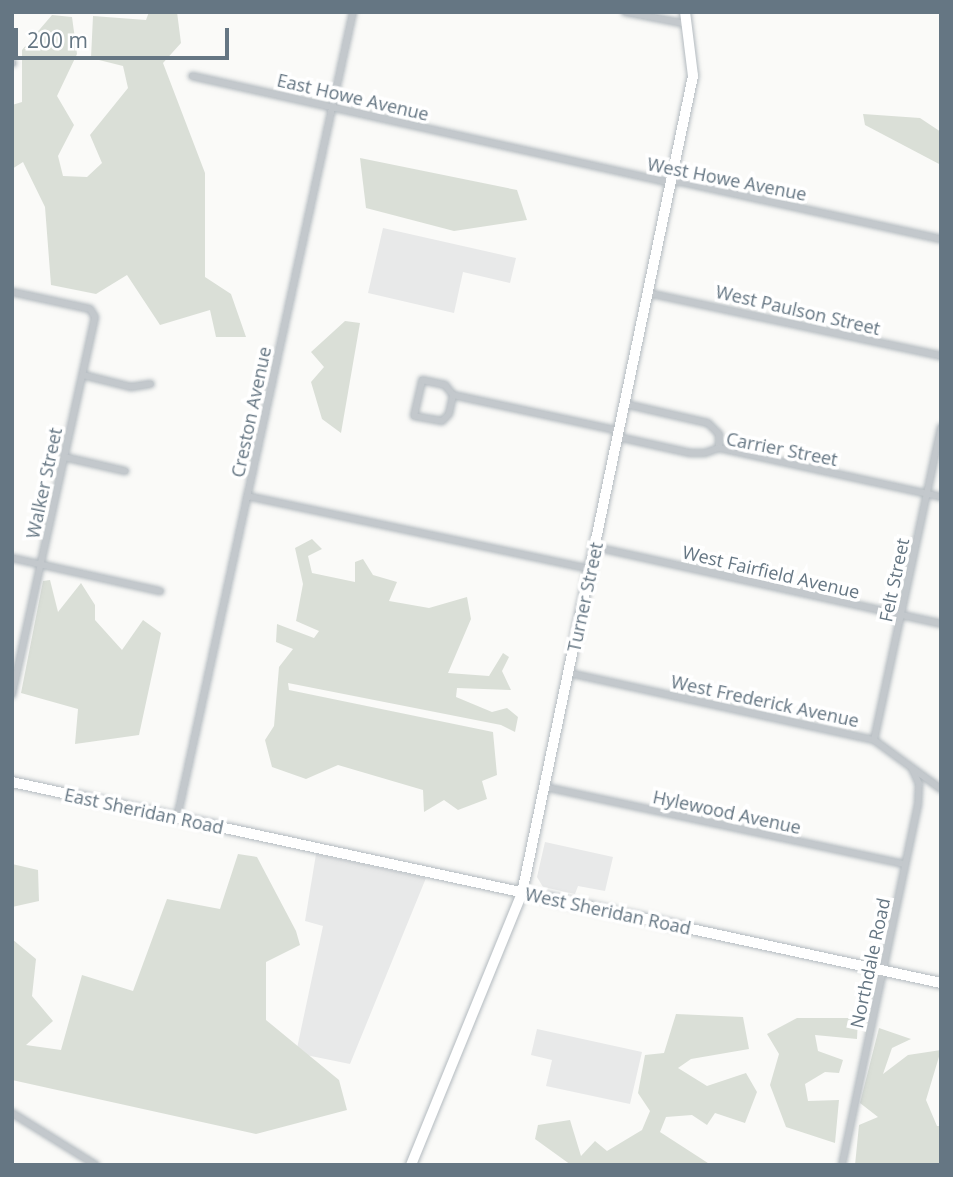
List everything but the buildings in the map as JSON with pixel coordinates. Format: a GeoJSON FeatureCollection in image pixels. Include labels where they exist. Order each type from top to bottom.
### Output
{"type":"FeatureCollection","features":[{"type":"Feature","properties":{"kind":"street","name":"Creston Avenue"},"geometry":{"type":"LineString","coordinates":[[177,818],[353,12]]}},
{"type":"Feature","properties":{"kind":"street"},"geometry":{"type":"LineString","coordinates":[[625,12],[687,24]]}},
{"type":"Feature","properties":{"kind":"street","name":"Turner Street"},"geometry":{"type":"LineString","coordinates":[[411,1165],[522,893],[693,76],[685,12]]}},
{"type":"Feature","properties":{"kind":"street","name":"East Howe Avenue"},"geometry":{"type":"LineString","coordinates":[[192,76],[333,105],[507,146]]}},
{"type":"Feature","properties":{"kind":"street","name":"West Howe Avenue"},"geometry":{"type":"LineString","coordinates":[[507,146],[941,239]]}},
{"type":"Feature","properties":{"kind":"street","name":"Walker Street"},"geometry":{"type":"LineString","coordinates":[[12,292],[90,309],[95,317],[12,695]]}},
{"type":"Feature","properties":{"kind":"street","name":"West Paulson Street"},"geometry":{"type":"LineString","coordinates":[[648,293],[941,356]]}},
{"type":"Feature","properties":{"kind":"street"},"geometry":{"type":"LineString","coordinates":[[82,375],[131,387],[151,384]]}},
{"type":"Feature","properties":{"kind":"street","name":"Carrier Street"},"geometry":{"type":"LineString","coordinates":[[453,395],[449,414],[442,421],[414,416],[422,380],[445,385],[453,395],[690,453],[705,453],[719,448],[941,497]]}},
{"type":"Feature","properties":{"kind":"street"},"geometry":{"type":"LineString","coordinates":[[625,404],[708,422],[719,434],[719,448]]}},
{"type":"Feature","properties":{"kind":"street","name":"Felt Street"},"geometry":{"type":"LineString","coordinates":[[874,740],[941,427]]}},
{"type":"Feature","properties":{"kind":"street"},"geometry":{"type":"LineString","coordinates":[[64,457],[125,471]]}},
{"type":"Feature","properties":{"kind":"street"},"geometry":{"type":"LineString","coordinates":[[247,496],[590,569]]}},
{"type":"Feature","properties":{"kind":"street","name":"West Fairfield Avenue"},"geometry":{"type":"LineString","coordinates":[[595,547],[941,624]]}},
{"type":"Feature","properties":{"kind":"street"},"geometry":{"type":"LineString","coordinates":[[12,558],[160,591]]}},
{"type":"Feature","properties":{"kind":"street","name":"West Frederick Avenue"},"geometry":{"type":"LineString","coordinates":[[569,673],[874,740],[941,789]]}},
{"type":"Feature","properties":{"kind":"street","name":"Northdale Road"},"geometry":{"type":"LineString","coordinates":[[842,1165],[919,794],[919,784],[912,768]]}},
{"type":"Feature","properties":{"kind":"street","name":"East Sheridan Road"},"geometry":{"type":"LineString","coordinates":[[12,782],[275,839]]}},
{"type":"Feature","properties":{"kind":"street","name":"Hylewood Avenue"},"geometry":{"type":"LineString","coordinates":[[545,787],[904,864]]}},
{"type":"Feature","properties":{"kind":"street","name":"West Sheridan Road"},"geometry":{"type":"LineString","coordinates":[[275,839],[941,983]]}},
{"type":"Feature","properties":{"kind":"street"},"geometry":{"type":"LineString","coordinates":[[12,1113],[96,1165]]}},
{"type":"Feature","properties":{"kind":"shaded area"},"geometry":{"type":"Polygon","coordinates":[[[149,12],[177,12],[181,43],[163,63],[205,173],[205,277],[231,294],[246,337],[216,337],[210,310],[160,325],[127,275],[96,294],[51,285],[45,207],[23,162],[12,169],[12,105],[22,102],[22,50],[52,15],[72,17],[77,54],[57,96],[74,125],[58,156],[63,176],[87,177],[102,163],[90,135],[128,88],[123,66],[91,58],[93,16],[146,20],[149,12]]]}},
{"type":"Feature","properties":{"kind":"shaded area"},"geometry":{"type":"Polygon","coordinates":[[[863,114],[920,118],[941,132],[941,165],[865,125],[863,114]]]}},
{"type":"Feature","properties":{"kind":"shaded area"},"geometry":{"type":"Polygon","coordinates":[[[360,158],[517,190],[527,220],[454,231],[366,208],[360,158]]]}},
{"type":"Feature","properties":{"kind":"shaded area"},"geometry":{"type":"Polygon","coordinates":[[[383,228],[516,258],[510,283],[463,272],[454,313],[368,293],[383,228]]]}},
{"type":"Feature","properties":{"kind":"shaded area"},"geometry":{"type":"Polygon","coordinates":[[[345,321],[360,323],[341,433],[322,419],[311,382],[324,367],[311,352],[345,321]]]}},
{"type":"Feature","properties":{"kind":"shaded area"},"geometry":{"type":"Polygon","coordinates":[[[312,539],[322,549],[308,556],[312,573],[355,582],[355,562],[363,559],[373,575],[397,582],[389,601],[429,608],[467,597],[471,619],[448,673],[489,676],[503,653],[509,657],[502,671],[511,690],[457,688],[456,697],[492,712],[507,708],[518,717],[515,732],[501,725],[288,683],[289,690],[493,732],[497,775],[482,781],[487,799],[458,810],[444,800],[424,812],[423,790],[338,765],[306,779],[272,767],[265,740],[274,726],[279,667],[293,649],[276,642],[277,624],[314,638],[319,631],[296,621],[303,584],[295,548],[312,539]]]}},
{"type":"Feature","properties":{"kind":"shaded area"},"geometry":{"type":"Polygon","coordinates":[[[50,580],[58,612],[81,583],[95,605],[95,620],[122,650],[143,620],[161,633],[139,735],[75,744],[78,709],[21,693],[43,581],[50,580]]]}},
{"type":"Feature","properties":{"kind":"shaded area"},"geometry":{"type":"Polygon","coordinates":[[[545,842],[613,857],[605,891],[578,886],[575,894],[543,887],[537,877],[545,842]]]}},
{"type":"Feature","properties":{"kind":"shaded area"},"geometry":{"type":"Polygon","coordinates":[[[238,854],[257,857],[296,931],[300,945],[266,962],[266,1020],[339,1080],[347,1110],[256,1134],[12,1080],[12,939],[36,959],[32,996],[53,1021],[26,1045],[61,1050],[82,975],[133,991],[167,899],[220,909],[238,854]]]}},
{"type":"Feature","properties":{"kind":"shaded area"},"geometry":{"type":"Polygon","coordinates":[[[316,854],[426,878],[350,1064],[296,1053],[323,926],[305,921],[316,854]]]}},
{"type":"Feature","properties":{"kind":"shaded area"},"geometry":{"type":"Polygon","coordinates":[[[12,864],[38,870],[39,901],[12,907],[12,864]]]}},
{"type":"Feature","properties":{"kind":"shaded area"},"geometry":{"type":"Polygon","coordinates":[[[676,1014],[743,1017],[749,1049],[691,1059],[678,1068],[707,1086],[746,1073],[757,1092],[745,1123],[715,1113],[707,1125],[692,1115],[666,1117],[660,1132],[711,1165],[571,1165],[535,1139],[538,1125],[570,1120],[581,1156],[595,1141],[607,1151],[642,1130],[650,1111],[638,1093],[645,1055],[664,1053],[676,1014]]]}},
{"type":"Feature","properties":{"kind":"shaded area"},"geometry":{"type":"Polygon","coordinates":[[[797,1018],[858,1018],[857,1039],[815,1035],[818,1051],[843,1060],[839,1073],[825,1072],[805,1084],[808,1101],[839,1100],[835,1143],[786,1127],[770,1085],[779,1054],[767,1034],[797,1018]]]}},
{"type":"Feature","properties":{"kind":"shaded area"},"geometry":{"type":"Polygon","coordinates":[[[879,1028],[911,1039],[892,1048],[883,1074],[908,1055],[941,1050],[926,1100],[937,1126],[941,1126],[941,1165],[855,1165],[859,1125],[878,1117],[860,1103],[879,1028]]]}},
{"type":"Feature","properties":{"kind":"shaded area"},"geometry":{"type":"Polygon","coordinates":[[[537,1029],[642,1052],[630,1104],[546,1086],[552,1060],[531,1055],[537,1029]]]}}]}
